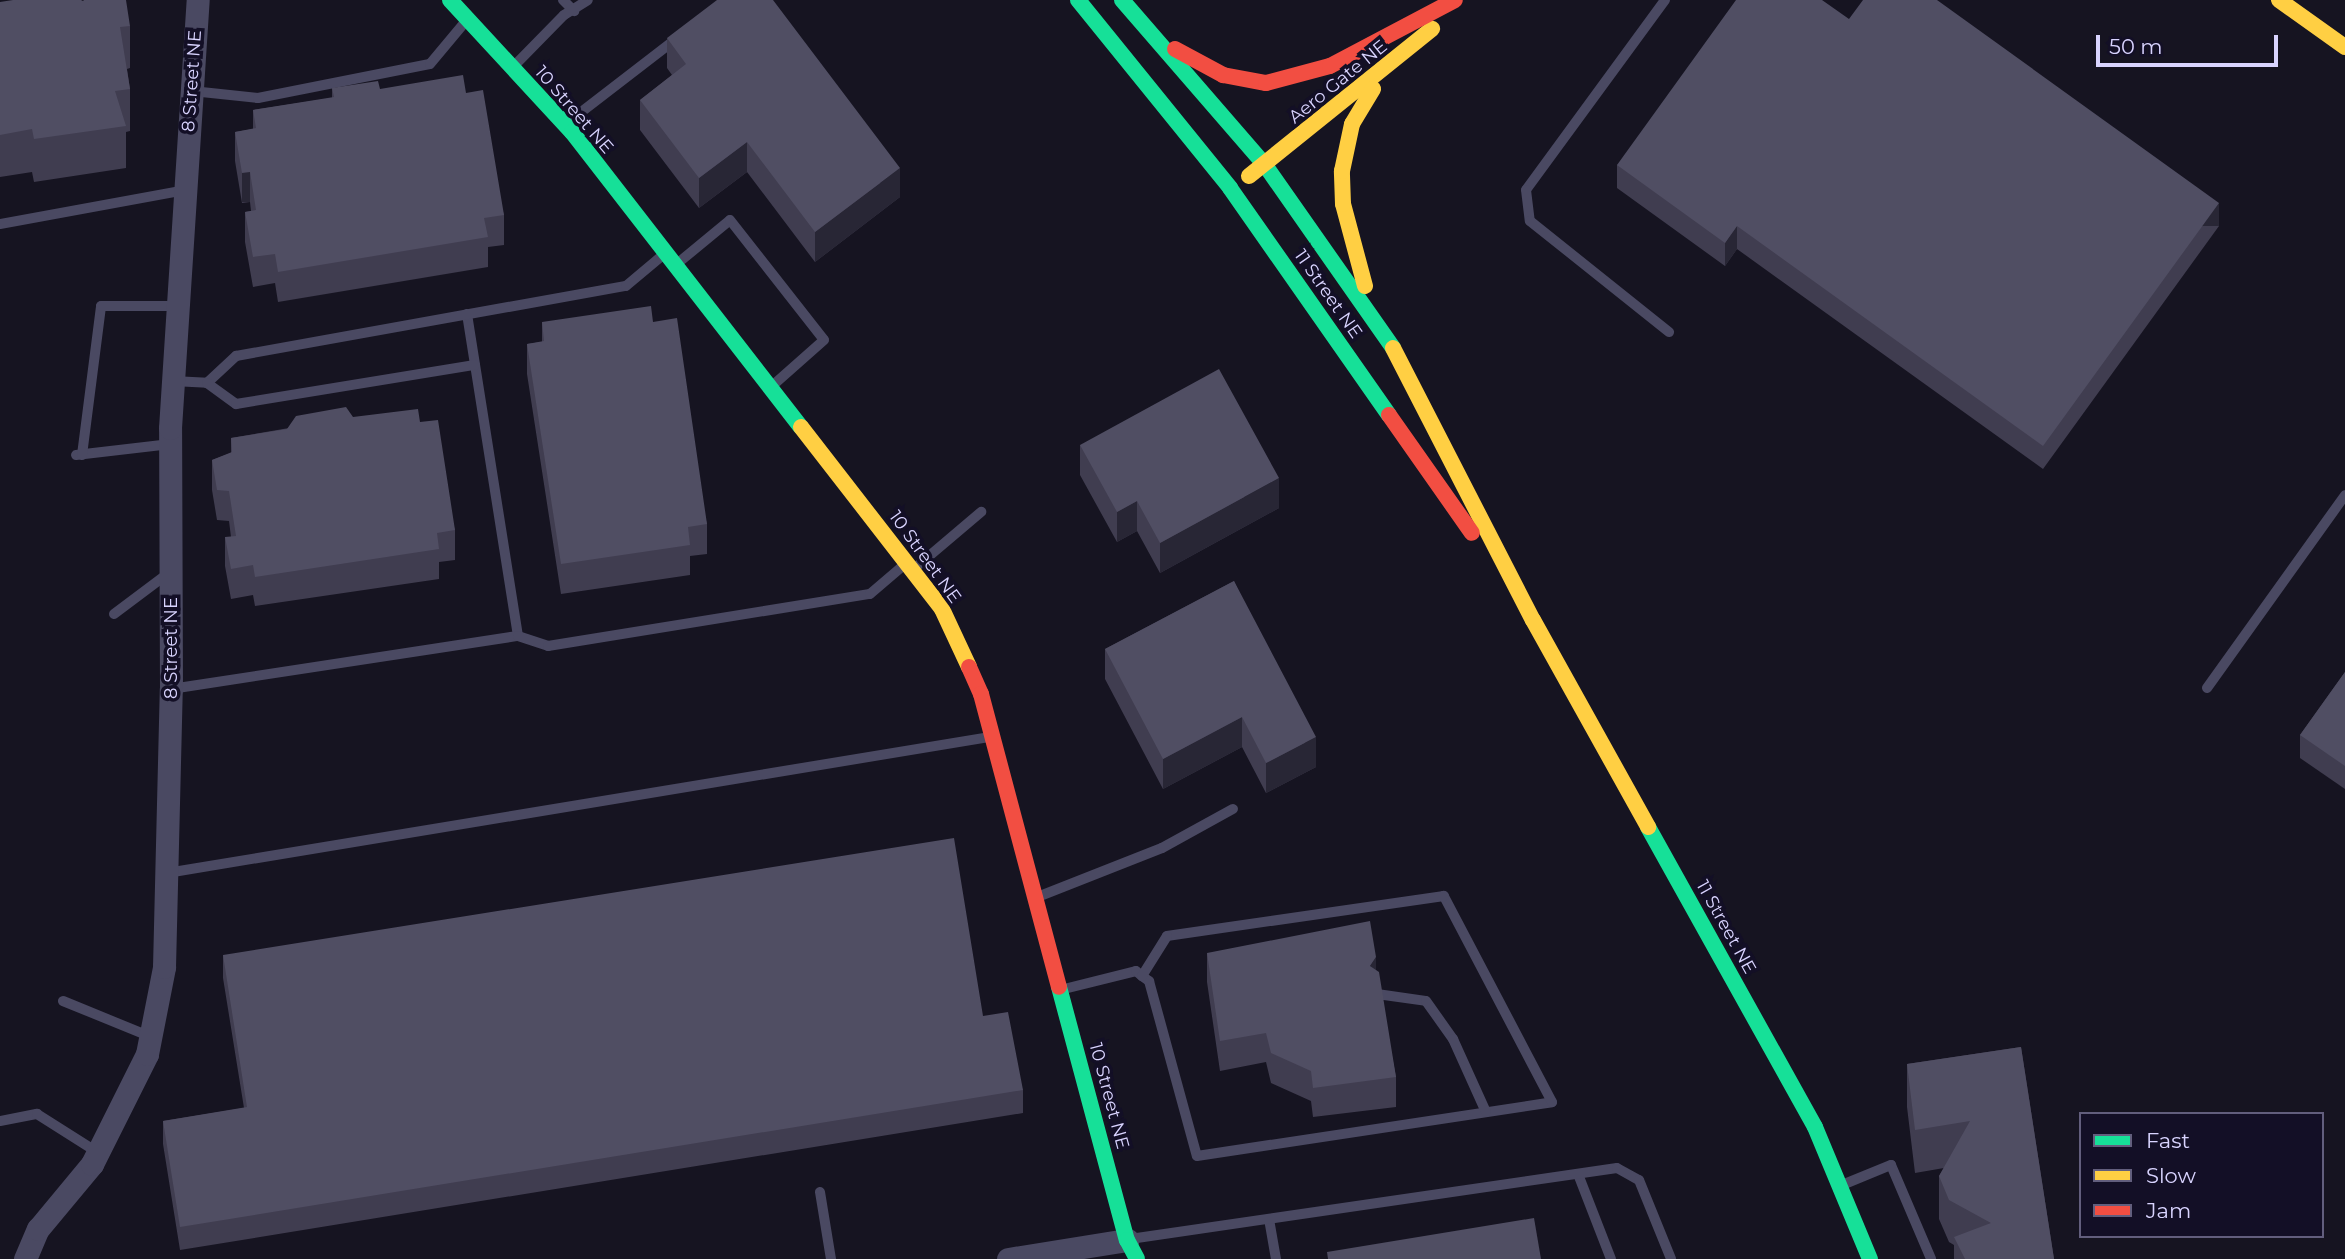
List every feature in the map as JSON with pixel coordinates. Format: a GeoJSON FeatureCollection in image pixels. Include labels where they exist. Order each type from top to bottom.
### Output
{"type":"FeatureCollection","features":[{"type":"Feature","properties":{"kind":"street","name":"8 Street NE"},"geometry":{"type":"LineString","coordinates":[[25,1259],[38,1229],[97,1152],[147,1054],[164,967],[171,689],[170,444],[198,0]]}},
{"type":"Feature","properties":{"kind":"street","name":"10 Street NE"},"geometry":{"type":"LineString","coordinates":[[450,0],[565,125],[942,610],[981,694],[1132,1249]]}},
{"type":"Feature","properties":{"kind":"street","name":"11 Street NE"},"geometry":{"type":"LineString","coordinates":[[1078,0],[1230,188],[1533,620]]}},
{"type":"Feature","properties":{"kind":"street","name":"11 Street NE"},"geometry":{"type":"LineString","coordinates":[[1122,0],[1265,165],[1372,311],[1533,620],[1815,1127],[1870,1259]]}},
{"type":"Feature","properties":{"kind":"street"},"geometry":{"type":"LineString","coordinates":[[1156,38],[1223,75],[1266,82],[1330,66],[1455,0]]}},
{"type":"Feature","properties":{"kind":"street","name":"Aero Gate NE"},"geometry":{"type":"LineString","coordinates":[[1230,188],[1265,165],[1466,0]]}},
{"type":"Feature","properties":{"kind":"street"},"geometry":{"type":"LineString","coordinates":[[2279,0],[2345,47]]}},
{"type":"Feature","properties":{"kind":"street"},"geometry":{"type":"LineString","coordinates":[[1372,311],[1343,204],[1342,171],[1352,124],[1386,67]]}},
{"type":"Feature","properties":{"kind":"street"},"geometry":{"type":"LineString","coordinates":[[1008,1259],[1132,1249]]}},
{"type":"Feature","properties":{"kind":"lane"},"geometry":{"type":"LineString","coordinates":[[563,0],[574,11]]}},
{"type":"Feature","properties":{"kind":"lane"},"geometry":{"type":"LineString","coordinates":[[512,68],[564,15],[588,0]]}},
{"type":"Feature","properties":{"kind":"lane"},"geometry":{"type":"LineString","coordinates":[[1665,0],[1526,190],[1530,221],[1669,332]]}},
{"type":"Feature","properties":{"kind":"lane"},"geometry":{"type":"LineString","coordinates":[[192,91],[258,98],[430,64],[468,20]]}},
{"type":"Feature","properties":{"kind":"lane"},"geometry":{"type":"LineString","coordinates":[[565,125],[691,28]]}},
{"type":"Feature","properties":{"kind":"lane"},"geometry":{"type":"LineString","coordinates":[[0,224],[185,190]]}},
{"type":"Feature","properties":{"kind":"lane"},"geometry":{"type":"LineString","coordinates":[[207,383],[236,356],[626,286],[730,220],[824,340],[770,388]]}},
{"type":"Feature","properties":{"kind":"lane"},"geometry":{"type":"LineString","coordinates":[[170,444],[79,455],[101,306],[178,306]]}},
{"type":"Feature","properties":{"kind":"lane"},"geometry":{"type":"LineString","coordinates":[[467,314],[518,636]]}},
{"type":"Feature","properties":{"kind":"lane"},"geometry":{"type":"LineString","coordinates":[[173,381],[207,383],[236,404],[475,365]]}},
{"type":"Feature","properties":{"kind":"lane"},"geometry":{"type":"LineString","coordinates":[[2207,688],[2345,495]]}},
{"type":"Feature","properties":{"kind":"lane"},"geometry":{"type":"LineString","coordinates":[[171,689],[518,636],[548,646],[870,594],[981,512]]}},
{"type":"Feature","properties":{"kind":"lane"},"geometry":{"type":"LineString","coordinates":[[114,614],[170,572]]}},
{"type":"Feature","properties":{"kind":"lane"},"geometry":{"type":"LineString","coordinates":[[167,873],[993,737]]}},
{"type":"Feature","properties":{"kind":"lane"},"geometry":{"type":"LineString","coordinates":[[1037,897],[1162,848],[1233,809]]}},
{"type":"Feature","properties":{"kind":"lane"},"geometry":{"type":"LineString","coordinates":[[1062,990],[1136,971],[1142,976],[1149,981],[1197,1156],[1552,1102],[1444,896],[1167,936],[1142,976]]}},
{"type":"Feature","properties":{"kind":"lane"},"geometry":{"type":"LineString","coordinates":[[1377,994],[1426,1001],[1453,1040],[1486,1112]]}},
{"type":"Feature","properties":{"kind":"lane"},"geometry":{"type":"LineString","coordinates":[[63,1001],[151,1037]]}},
{"type":"Feature","properties":{"kind":"lane"},"geometry":{"type":"LineString","coordinates":[[0,1121],[37,1114],[97,1152]]}},
{"type":"Feature","properties":{"kind":"lane"},"geometry":{"type":"LineString","coordinates":[[1840,1186],[1891,1165],[1931,1259]]}},
{"type":"Feature","properties":{"kind":"lane"},"geometry":{"type":"LineString","coordinates":[[1132,1249],[1269,1219],[1617,1168],[1639,1181],[1671,1259]]}},
{"type":"Feature","properties":{"kind":"lane"},"geometry":{"type":"LineString","coordinates":[[1578,1174],[1611,1259]]}},
{"type":"Feature","properties":{"kind":"lane"},"geometry":{"type":"LineString","coordinates":[[820,1192],[831,1259]]}},
{"type":"Feature","properties":{"kind":"lane"},"geometry":{"type":"LineString","coordinates":[[1269,1219],[1276,1259]]}},
{"type":"Feature","properties":{"kind":"building"},"geometry":{"type":"Polygon","coordinates":[[[126,0],[130,26],[120,27],[130,89],[115,91],[126,126],[34,139],[32,129],[0,135],[0,2],[126,0]]]}},
{"type":"Feature","properties":{"kind":"building"},"geometry":{"type":"Polygon","coordinates":[[[717,0],[773,0],[900,168],[815,232],[747,142],[699,178],[640,100],[686,64],[667,38],[717,0]]]}},
{"type":"Feature","properties":{"kind":"building"},"geometry":{"type":"Polygon","coordinates":[[[1736,0],[1822,0],[1849,19],[1863,0],[1937,0],[2219,203],[2043,446],[1737,226],[1725,243],[1617,165],[1736,0]]]}},
{"type":"Feature","properties":{"kind":"building"},"geometry":{"type":"Polygon","coordinates":[[[463,75],[466,93],[483,90],[504,215],[484,218],[488,237],[278,272],[275,254],[253,257],[245,212],[256,210],[250,172],[242,173],[235,132],[256,128],[253,110],[334,97],[332,88],[378,81],[380,89],[463,75]]]}},
{"type":"Feature","properties":{"kind":"building"},"geometry":{"type":"Polygon","coordinates":[[[651,306],[653,322],[677,318],[707,524],[688,527],[690,545],[561,564],[527,344],[544,341],[542,322],[651,306]]]}},
{"type":"Feature","properties":{"kind":"building"},"geometry":{"type":"Polygon","coordinates":[[[1219,369],[1279,478],[1160,543],[1137,501],[1117,512],[1080,445],[1219,369]]]}},
{"type":"Feature","properties":{"kind":"building"},"geometry":{"type":"Polygon","coordinates":[[[346,407],[353,417],[418,409],[420,422],[438,420],[455,530],[437,533],[439,549],[255,577],[253,565],[231,569],[225,537],[236,536],[229,491],[217,490],[212,460],[232,452],[231,438],[287,429],[296,416],[346,407]]]}},
{"type":"Feature","properties":{"kind":"building"},"geometry":{"type":"Polygon","coordinates":[[[1234,581],[1316,737],[1266,763],[1242,717],[1163,759],[1105,649],[1234,581]]]}},
{"type":"Feature","properties":{"kind":"building"},"geometry":{"type":"Polygon","coordinates":[[[2345,672],[2345,766],[2300,735],[2345,672]]]}},
{"type":"Feature","properties":{"kind":"building"},"geometry":{"type":"Polygon","coordinates":[[[954,838],[983,1016],[1008,1012],[1023,1090],[180,1227],[163,1121],[247,1107],[223,955],[954,838]]]}},
{"type":"Feature","properties":{"kind":"building"},"geometry":{"type":"Polygon","coordinates":[[[1370,921],[1376,957],[1370,966],[1379,972],[1396,1077],[1313,1088],[1311,1071],[1271,1053],[1266,1033],[1220,1041],[1207,953],[1370,921]]]}},
{"type":"Feature","properties":{"kind":"building"},"geometry":{"type":"Polygon","coordinates":[[[2021,1047],[2054,1259],[1965,1259],[1954,1237],[1991,1223],[1949,1200],[1939,1176],[1970,1121],[1915,1130],[1907,1064],[2021,1047]]]}},
{"type":"Feature","properties":{"kind":"building"},"geometry":{"type":"Polygon","coordinates":[[[1534,1218],[1541,1259],[1328,1259],[1327,1252],[1534,1218]]]}},
{"type":"Feature","properties":{"kind":"traffic: fast"},"geometry":{"type":"LineString","coordinates":[[450,0],[572,132],[801,427]]}},
{"type":"Feature","properties":{"kind":"traffic: fast"},"geometry":{"type":"LineString","coordinates":[[1078,0],[1230,188],[1389,415]]}},
{"type":"Feature","properties":{"kind":"traffic: fast"},"geometry":{"type":"LineString","coordinates":[[1122,0],[1265,165],[1393,348]]}},
{"type":"Feature","properties":{"kind":"traffic: fast"},"geometry":{"type":"LineString","coordinates":[[1648,827],[1815,1127],[1870,1259]]}},
{"type":"Feature","properties":{"kind":"traffic: fast"},"geometry":{"type":"LineString","coordinates":[[1059,987],[1127,1240],[1137,1259]]}},
{"type":"Feature","properties":{"kind":"traffic: slow"},"geometry":{"type":"LineString","coordinates":[[2279,0],[2345,47]]}},
{"type":"Feature","properties":{"kind":"traffic: slow"},"geometry":{"type":"LineString","coordinates":[[1249,176],[1432,29]]}},
{"type":"Feature","properties":{"kind":"traffic: slow"},"geometry":{"type":"LineString","coordinates":[[1365,286],[1343,204],[1342,171],[1352,124],[1373,89]]}},
{"type":"Feature","properties":{"kind":"traffic: slow"},"geometry":{"type":"LineString","coordinates":[[1393,348],[1533,620],[1648,827]]}},
{"type":"Feature","properties":{"kind":"traffic: slow"},"geometry":{"type":"LineString","coordinates":[[801,427],[942,609],[969,667]]}},
{"type":"Feature","properties":{"kind":"traffic: jam"},"geometry":{"type":"LineString","coordinates":[[1175,49],[1223,75],[1266,83],[1330,66],[1455,0]]}},
{"type":"Feature","properties":{"kind":"traffic: jam"},"geometry":{"type":"LineString","coordinates":[[1389,415],[1472,533]]}},
{"type":"Feature","properties":{"kind":"traffic: jam"},"geometry":{"type":"LineString","coordinates":[[969,667],[981,694],[1059,987]]}}]}
